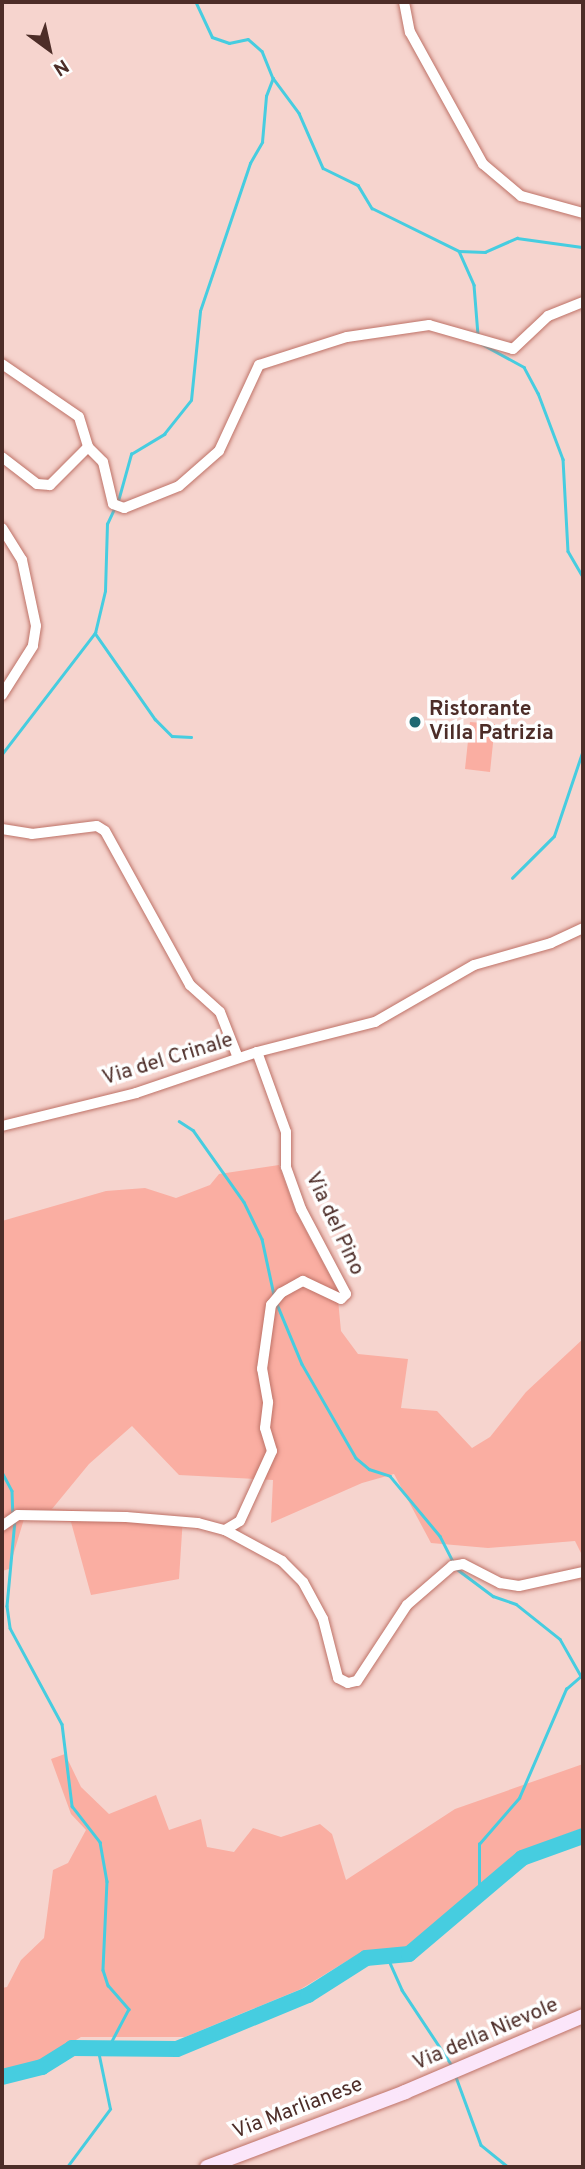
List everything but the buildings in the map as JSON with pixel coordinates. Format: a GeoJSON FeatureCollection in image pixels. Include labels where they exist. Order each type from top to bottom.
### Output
{"type":"FeatureCollection","features":[{"type":"Feature","properties":{"kind":"street"},"geometry":{"type":"LineString","coordinates":[[404,2],[410,32],[483,164],[521,196],[583,213]]}},
{"type":"Feature","properties":{"kind":"street"},"geometry":{"type":"LineString","coordinates":[[2,364],[79,417],[88,447],[103,462],[113,503],[124,508],[179,486],[219,451],[259,365],[347,337],[429,325],[513,349],[548,316],[583,302]]}},
{"type":"Feature","properties":{"kind":"street"},"geometry":{"type":"LineString","coordinates":[[2,457],[37,484],[50,485],[88,447]]}},
{"type":"Feature","properties":{"kind":"street"},"geometry":{"type":"LineString","coordinates":[[2,528],[22,560],[36,626],[33,646],[2,695]]}},
{"type":"Feature","properties":{"kind":"street"},"geometry":{"type":"LineString","coordinates":[[2,829],[32,834],[97,825],[105,831],[190,985],[220,1012],[239,1058]]}},
{"type":"Feature","properties":{"kind":"street","name":"Via del Crinale"},"geometry":{"type":"LineString","coordinates":[[2,1126],[136,1093],[257,1052],[375,1022],[474,965],[551,943],[583,928]]}},
{"type":"Feature","properties":{"kind":"street","name":"Via del Pino"},"geometry":{"type":"LineString","coordinates":[[225,1531],[240,1521],[272,1451],[265,1428],[268,1402],[262,1369],[271,1306],[281,1293],[303,1282],[341,1298],[346,1294],[301,1209],[286,1167],[286,1132],[257,1052]]}},
{"type":"Feature","properties":{"kind":"street"},"geometry":{"type":"LineString","coordinates":[[2,1526],[18,1515],[112,1517],[198,1523],[225,1531],[282,1561],[303,1582],[323,1619],[338,1678],[348,1683],[357,1681],[407,1605],[452,1566],[463,1564],[500,1583],[519,1586],[583,1572]]}},
{"type":"Feature","properties":{"kind":"street","name":"Via della Nievole"},"geometry":{"type":"LineString","coordinates":[[405,2092],[583,2016]]}},
{"type":"Feature","properties":{"kind":"street","name":"Via Marlianese"},"geometry":{"type":"LineString","coordinates":[[207,2167],[405,2092]]}},
{"type":"Feature","properties":{"kind":"shaded area"},"geometry":{"type":"Polygon","coordinates":[[[470,722],[495,724],[490,772],[465,769],[470,722]]]}},
{"type":"Feature","properties":{"kind":"shaded area"},"geometry":{"type":"Polygon","coordinates":[[[279,1165],[295,1210],[337,1289],[341,1331],[358,1354],[408,1359],[401,1408],[437,1411],[472,1448],[490,1437],[526,1392],[583,1339],[583,1557],[575,1541],[488,1548],[431,1543],[394,1474],[362,1483],[271,1523],[273,1480],[179,1475],[132,1426],[89,1464],[52,1509],[183,1517],[179,1579],[91,1595],[71,1522],[24,1519],[9,1569],[2,1571],[2,1221],[106,1191],[145,1188],[176,1198],[210,1185],[219,1174],[279,1165]]]}},
{"type":"Feature","properties":{"kind":"shaded area"},"geometry":{"type":"Polygon","coordinates":[[[65,1754],[81,1787],[109,1814],[156,1795],[169,1830],[201,1819],[207,1847],[234,1852],[253,1828],[281,1837],[320,1824],[332,1834],[346,1880],[455,1809],[583,1764],[583,1828],[526,1849],[410,1946],[350,1959],[301,1989],[185,2037],[81,2037],[37,2063],[2,2072],[2,1988],[7,1987],[21,1960],[44,1938],[53,1870],[68,1863],[86,1830],[71,1814],[51,1759],[65,1754]]]}},
{"type":"Feature","properties":{"kind":"waterway"},"geometry":{"type":"LineString","coordinates":[[196,2],[212,37],[229,43],[248,39],[262,51],[273,78],[299,113],[323,168],[358,185],[372,208],[459,251],[485,252],[517,238],[583,247]]}},
{"type":"Feature","properties":{"kind":"waterway"},"geometry":{"type":"LineString","coordinates":[[118,501],[131,454],[164,434],[191,400],[200,311],[250,163],[262,142],[266,96],[273,78]]}},
{"type":"Feature","properties":{"kind":"waterway"},"geometry":{"type":"LineString","coordinates":[[459,251],[474,285],[478,335]]}},
{"type":"Feature","properties":{"kind":"waterway"},"geometry":{"type":"LineString","coordinates":[[482,344],[524,367],[538,393],[563,459],[568,551],[583,577]]}},
{"type":"Feature","properties":{"kind":"waterway"},"geometry":{"type":"LineString","coordinates":[[2,754],[95,633],[105,591],[107,524],[115,507]]}},
{"type":"Feature","properties":{"kind":"waterway"},"geometry":{"type":"LineString","coordinates":[[95,633],[155,719],[172,736],[191,737]]}},
{"type":"Feature","properties":{"kind":"waterway"},"geometry":{"type":"LineString","coordinates":[[512,878],[554,836],[583,750]]}},
{"type":"Feature","properties":{"kind":"waterway"},"geometry":{"type":"LineString","coordinates":[[179,1121],[193,1130],[244,1202],[262,1239],[274,1295]]}},
{"type":"Feature","properties":{"kind":"waterway"},"geometry":{"type":"LineString","coordinates":[[277,1304],[302,1364],[356,1458],[369,1469],[390,1476],[440,1536],[454,1564]]}},
{"type":"Feature","properties":{"kind":"waterway"},"geometry":{"type":"LineString","coordinates":[[2,1472],[12,1491],[13,1514]]}},
{"type":"Feature","properties":{"kind":"waterway"},"geometry":{"type":"LineString","coordinates":[[15,1520],[7,1606],[10,1628],[62,1724],[72,1806],[100,1842],[107,1881],[103,1970],[108,1985],[129,2009],[110,2045]]}},
{"type":"Feature","properties":{"kind":"waterway"},"geometry":{"type":"LineString","coordinates":[[457,1569],[493,1596],[516,1604],[560,1639],[581,1676]]}},
{"type":"Feature","properties":{"kind":"waterway"},"geometry":{"type":"LineString","coordinates":[[479,1895],[479,1844],[519,1798],[566,1689],[583,1674]]}},
{"type":"Feature","properties":{"kind":"waterway"},"geometry":{"type":"LineString","coordinates":[[2,2077],[42,2067],[72,2048],[177,2049],[308,1995],[366,1958],[409,1954],[522,1858],[583,1836]]}},
{"type":"Feature","properties":{"kind":"waterway"},"geometry":{"type":"LineString","coordinates":[[387,1956],[402,1990],[453,2067]]}},
{"type":"Feature","properties":{"kind":"waterway"},"geometry":{"type":"LineString","coordinates":[[67,2167],[110,2109],[97,2046]]}},
{"type":"Feature","properties":{"kind":"waterway"},"geometry":{"type":"LineString","coordinates":[[456,2077],[481,2145],[508,2167]]}},
{"type":"Feature","properties":{"kind":"place","name":"Ristorante Villa Patrizia"},"geometry":{"type":"Point","coordinates":[415,722]}}]}
